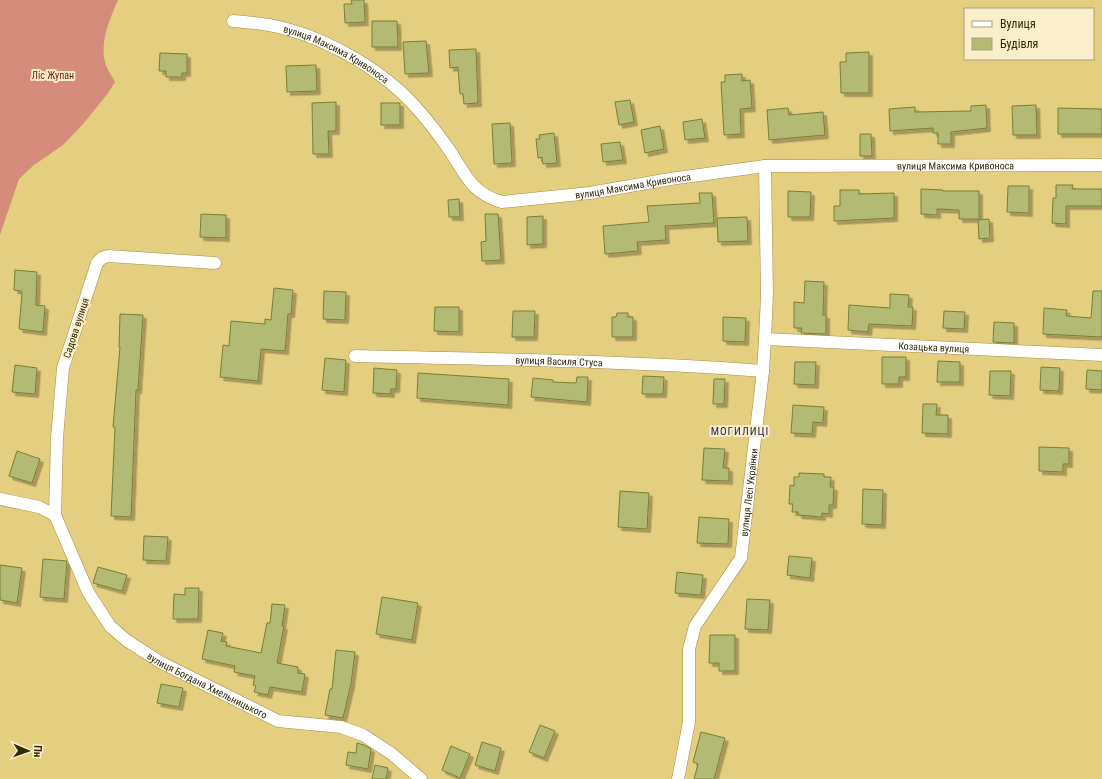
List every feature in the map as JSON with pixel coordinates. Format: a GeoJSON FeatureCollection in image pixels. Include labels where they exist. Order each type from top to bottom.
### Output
{"type":"FeatureCollection","features":[{"type":"Feature","properties":{"kind":"street","name":"вулиця Максима Кривоноса"},"geometry":{"type":"LineString","coordinates":[[233,21],[270,25],[323,42],[375,71],[411,103],[449,151],[464,176],[479,192],[488,198],[502,202],[590,193],[670,179],[765,166],[1102,165]]}},
{"type":"Feature","properties":{"kind":"street","name":"вулиця Лесі Українки"},"geometry":{"type":"LineString","coordinates":[[678,779],[689,722],[689,649],[695,626],[742,558],[763,371],[765,339],[767,295],[765,166]]}},
{"type":"Feature","properties":{"kind":"street","name":"Садова вулиця"},"geometry":{"type":"LineString","coordinates":[[55,515],[57,438],[63,368],[97,263],[102,258],[108,256],[215,263]]}},
{"type":"Feature","properties":{"kind":"street","name":"Козацька вулиця"},"geometry":{"type":"LineString","coordinates":[[765,339],[1102,355]]}},
{"type":"Feature","properties":{"kind":"street","name":"вулиця Василя Стуса"},"geometry":{"type":"LineString","coordinates":[[355,356],[605,362],[763,371]]}},
{"type":"Feature","properties":{"kind":"street"},"geometry":{"type":"LineString","coordinates":[[0,499],[39,507],[55,515]]}},
{"type":"Feature","properties":{"kind":"street","name":"вулиця Богдана Хмельницького"},"geometry":{"type":"LineString","coordinates":[[55,515],[88,592],[110,626],[126,640],[160,662],[278,721],[341,727],[363,735],[392,754],[421,779]]}},
{"type":"Feature","properties":{"kind":"green space","name":"Ліс Жупан"},"geometry":{"type":"Polygon","coordinates":[[[0,0],[118,0],[107,30],[104,46],[106,64],[115,82],[84,123],[63,145],[34,165],[19,179],[0,235],[0,0]]]}},
{"type":"Feature","properties":{"kind":"building"},"geometry":{"type":"Polygon","coordinates":[[[351,0],[364,0],[365,22],[345,23],[344,4],[352,4],[351,0]]]}},
{"type":"Feature","properties":{"kind":"building"},"geometry":{"type":"Polygon","coordinates":[[[372,21],[397,21],[398,47],[372,47],[372,21]]]}},
{"type":"Feature","properties":{"kind":"building"},"geometry":{"type":"Polygon","coordinates":[[[426,41],[429,73],[405,74],[403,42],[426,41]]]}},
{"type":"Feature","properties":{"kind":"building"},"geometry":{"type":"Polygon","coordinates":[[[476,49],[478,103],[464,104],[463,94],[460,94],[458,67],[450,68],[449,50],[476,49]]]}},
{"type":"Feature","properties":{"kind":"building"},"geometry":{"type":"Polygon","coordinates":[[[869,52],[869,93],[841,93],[840,62],[846,62],[846,53],[869,52]]]}},
{"type":"Feature","properties":{"kind":"building"},"geometry":{"type":"Polygon","coordinates":[[[160,53],[187,54],[187,73],[182,73],[182,77],[166,77],[166,71],[159,71],[160,53]]]}},
{"type":"Feature","properties":{"kind":"building"},"geometry":{"type":"Polygon","coordinates":[[[316,65],[317,91],[287,92],[286,66],[316,65]]]}},
{"type":"Feature","properties":{"kind":"building"},"geometry":{"type":"Polygon","coordinates":[[[742,74],[742,81],[750,80],[752,108],[740,109],[741,134],[724,135],[721,82],[725,82],[725,75],[742,74]]]}},
{"type":"Feature","properties":{"kind":"building"},"geometry":{"type":"Polygon","coordinates":[[[630,100],[634,122],[619,125],[615,102],[630,100]]]}},
{"type":"Feature","properties":{"kind":"building"},"geometry":{"type":"Polygon","coordinates":[[[336,102],[336,131],[328,131],[329,154],[313,154],[312,103],[336,102]]]}},
{"type":"Feature","properties":{"kind":"building"},"geometry":{"type":"Polygon","coordinates":[[[381,103],[400,103],[400,125],[381,125],[381,103]]]}},
{"type":"Feature","properties":{"kind":"building"},"geometry":{"type":"Polygon","coordinates":[[[986,105],[987,128],[951,132],[951,144],[938,144],[938,133],[933,133],[933,128],[890,131],[889,109],[915,107],[915,112],[971,111],[971,106],[986,105]]]}},
{"type":"Feature","properties":{"kind":"building"},"geometry":{"type":"Polygon","coordinates":[[[1036,105],[1037,135],[1013,135],[1012,106],[1036,105]]]}},
{"type":"Feature","properties":{"kind":"building"},"geometry":{"type":"Polygon","coordinates":[[[788,108],[789,115],[823,112],[825,135],[769,140],[767,110],[788,108]]]}},
{"type":"Feature","properties":{"kind":"building"},"geometry":{"type":"Polygon","coordinates":[[[1058,108],[1102,109],[1102,134],[1058,134],[1058,108]]]}},
{"type":"Feature","properties":{"kind":"building"},"geometry":{"type":"Polygon","coordinates":[[[702,119],[705,138],[685,140],[683,122],[702,119]]]}},
{"type":"Feature","properties":{"kind":"building"},"geometry":{"type":"Polygon","coordinates":[[[510,123],[512,163],[494,164],[492,124],[510,123]]]}},
{"type":"Feature","properties":{"kind":"building"},"geometry":{"type":"Polygon","coordinates":[[[660,126],[664,149],[645,153],[641,130],[660,126]]]}},
{"type":"Feature","properties":{"kind":"building"},"geometry":{"type":"Polygon","coordinates":[[[554,133],[557,163],[543,164],[542,157],[538,158],[536,139],[540,139],[539,135],[554,133]]]}},
{"type":"Feature","properties":{"kind":"building"},"geometry":{"type":"Polygon","coordinates":[[[860,134],[871,134],[872,156],[860,156],[860,134]]]}},
{"type":"Feature","properties":{"kind":"building"},"geometry":{"type":"Polygon","coordinates":[[[620,142],[623,160],[603,162],[601,144],[620,142]]]}},
{"type":"Feature","properties":{"kind":"building"},"geometry":{"type":"Polygon","coordinates":[[[1056,185],[1073,185],[1072,189],[1102,189],[1102,206],[1066,206],[1066,224],[1052,223],[1053,198],[1056,198],[1056,185]]]}},
{"type":"Feature","properties":{"kind":"building"},"geometry":{"type":"Polygon","coordinates":[[[1008,186],[1029,186],[1029,213],[1007,212],[1008,186]]]}},
{"type":"Feature","properties":{"kind":"building"},"geometry":{"type":"Polygon","coordinates":[[[921,189],[943,191],[979,191],[979,219],[959,219],[959,210],[937,209],[937,215],[921,214],[921,189]]]}},
{"type":"Feature","properties":{"kind":"building"},"geometry":{"type":"Polygon","coordinates":[[[840,190],[859,190],[859,194],[894,193],[894,218],[834,221],[834,206],[840,206],[840,190]]]}},
{"type":"Feature","properties":{"kind":"building"},"geometry":{"type":"Polygon","coordinates":[[[788,191],[811,192],[810,217],[788,217],[788,191]]]}},
{"type":"Feature","properties":{"kind":"building"},"geometry":{"type":"Polygon","coordinates":[[[699,193],[712,193],[714,223],[665,226],[666,240],[637,242],[638,251],[605,254],[603,226],[649,222],[647,206],[700,203],[699,193]]]}},
{"type":"Feature","properties":{"kind":"building"},"geometry":{"type":"Polygon","coordinates":[[[459,199],[460,217],[449,217],[448,200],[459,199]]]}},
{"type":"Feature","properties":{"kind":"building"},"geometry":{"type":"Polygon","coordinates":[[[201,214],[226,215],[226,238],[200,237],[201,214]]]}},
{"type":"Feature","properties":{"kind":"building"},"geometry":{"type":"Polygon","coordinates":[[[485,214],[498,214],[501,260],[482,261],[481,242],[486,241],[485,214]]]}},
{"type":"Feature","properties":{"kind":"building"},"geometry":{"type":"Polygon","coordinates":[[[543,216],[543,244],[527,245],[527,217],[543,216]]]}},
{"type":"Feature","properties":{"kind":"building"},"geometry":{"type":"Polygon","coordinates":[[[747,217],[748,241],[718,242],[717,218],[747,217]]]}},
{"type":"Feature","properties":{"kind":"building"},"geometry":{"type":"Polygon","coordinates":[[[989,219],[990,238],[979,239],[978,220],[989,219]]]}},
{"type":"Feature","properties":{"kind":"building"},"geometry":{"type":"Polygon","coordinates":[[[15,270],[37,272],[36,305],[45,306],[43,332],[19,329],[22,293],[21,291],[14,290],[15,270]]]}},
{"type":"Feature","properties":{"kind":"building"},"geometry":{"type":"Polygon","coordinates":[[[805,281],[824,282],[823,315],[826,315],[826,334],[801,333],[802,328],[794,328],[794,302],[804,303],[805,281]]]}},
{"type":"Feature","properties":{"kind":"building"},"geometry":{"type":"Polygon","coordinates":[[[274,288],[293,290],[291,314],[288,314],[285,351],[261,349],[258,381],[220,377],[223,345],[229,346],[231,321],[265,324],[265,319],[271,320],[274,288]]]}},
{"type":"Feature","properties":{"kind":"building"},"geometry":{"type":"Polygon","coordinates":[[[324,291],[346,292],[345,320],[323,319],[324,291]]]}},
{"type":"Feature","properties":{"kind":"building"},"geometry":{"type":"Polygon","coordinates":[[[1093,291],[1102,291],[1102,337],[1043,334],[1044,308],[1067,310],[1066,316],[1091,318],[1093,291]]]}},
{"type":"Feature","properties":{"kind":"building"},"geometry":{"type":"Polygon","coordinates":[[[890,294],[909,295],[908,307],[913,307],[912,326],[869,324],[868,332],[848,330],[849,305],[890,308],[890,294]]]}},
{"type":"Feature","properties":{"kind":"building"},"geometry":{"type":"Polygon","coordinates":[[[435,307],[459,307],[459,332],[434,331],[435,307]]]}},
{"type":"Feature","properties":{"kind":"building"},"geometry":{"type":"Polygon","coordinates":[[[513,311],[535,311],[534,337],[512,337],[513,311]]]}},
{"type":"Feature","properties":{"kind":"building"},"geometry":{"type":"Polygon","coordinates":[[[944,311],[965,312],[964,329],[943,328],[944,311]]]}},
{"type":"Feature","properties":{"kind":"building"},"geometry":{"type":"Polygon","coordinates":[[[617,313],[628,313],[628,317],[633,317],[633,337],[612,337],[612,317],[616,317],[617,313]]]}},
{"type":"Feature","properties":{"kind":"building"},"geometry":{"type":"Polygon","coordinates":[[[120,314],[143,315],[138,390],[136,390],[131,517],[111,516],[115,427],[113,427],[120,347],[120,314]]]}},
{"type":"Feature","properties":{"kind":"building"},"geometry":{"type":"Polygon","coordinates":[[[723,317],[746,318],[745,342],[723,341],[723,317]]]}},
{"type":"Feature","properties":{"kind":"building"},"geometry":{"type":"Polygon","coordinates":[[[994,322],[1014,323],[1014,343],[993,342],[994,322]]]}},
{"type":"Feature","properties":{"kind":"building"},"geometry":{"type":"Polygon","coordinates":[[[882,357],[906,357],[906,377],[899,377],[899,384],[882,384],[882,357]]]}},
{"type":"Feature","properties":{"kind":"building"},"geometry":{"type":"Polygon","coordinates":[[[325,358],[346,360],[344,392],[322,390],[325,358]]]}},
{"type":"Feature","properties":{"kind":"building"},"geometry":{"type":"Polygon","coordinates":[[[938,361],[960,362],[960,382],[937,382],[938,361]]]}},
{"type":"Feature","properties":{"kind":"building"},"geometry":{"type":"Polygon","coordinates":[[[795,362],[816,362],[815,385],[794,384],[795,362]]]}},
{"type":"Feature","properties":{"kind":"building"},"geometry":{"type":"Polygon","coordinates":[[[15,365],[37,368],[35,394],[12,392],[15,365]]]}},
{"type":"Feature","properties":{"kind":"building"},"geometry":{"type":"Polygon","coordinates":[[[1041,367],[1060,368],[1059,391],[1040,390],[1041,367]]]}},
{"type":"Feature","properties":{"kind":"building"},"geometry":{"type":"Polygon","coordinates":[[[374,368],[397,370],[396,389],[391,389],[391,394],[373,393],[374,368]]]}},
{"type":"Feature","properties":{"kind":"building"},"geometry":{"type":"Polygon","coordinates":[[[1087,370],[1102,371],[1102,390],[1086,389],[1087,370]]]}},
{"type":"Feature","properties":{"kind":"building"},"geometry":{"type":"Polygon","coordinates":[[[990,371],[1011,371],[1010,396],[989,395],[990,371]]]}},
{"type":"Feature","properties":{"kind":"building"},"geometry":{"type":"Polygon","coordinates":[[[418,373],[509,379],[508,405],[417,398],[418,373]]]}},
{"type":"Feature","properties":{"kind":"building"},"geometry":{"type":"Polygon","coordinates":[[[643,376],[664,377],[663,394],[642,394],[643,376]]]}},
{"type":"Feature","properties":{"kind":"building"},"geometry":{"type":"Polygon","coordinates":[[[577,377],[588,377],[587,402],[531,397],[533,378],[553,380],[553,382],[576,383],[577,377]]]}},
{"type":"Feature","properties":{"kind":"building"},"geometry":{"type":"Polygon","coordinates":[[[714,379],[725,379],[724,404],[713,404],[714,379]]]}},
{"type":"Feature","properties":{"kind":"building"},"geometry":{"type":"Polygon","coordinates":[[[923,404],[937,404],[936,415],[948,415],[948,434],[922,433],[923,404]]]}},
{"type":"Feature","properties":{"kind":"building"},"geometry":{"type":"Polygon","coordinates":[[[793,405],[824,407],[823,423],[813,422],[812,434],[791,433],[793,405]]]}},
{"type":"Feature","properties":{"kind":"building"},"geometry":{"type":"Polygon","coordinates":[[[1039,447],[1069,448],[1069,464],[1063,464],[1063,472],[1039,471],[1039,447]]]}},
{"type":"Feature","properties":{"kind":"building"},"geometry":{"type":"Polygon","coordinates":[[[704,448],[725,449],[723,468],[729,468],[729,481],[702,480],[704,448]]]}},
{"type":"Feature","properties":{"kind":"building"},"geometry":{"type":"Polygon","coordinates":[[[17,451],[40,459],[32,483],[9,476],[17,451]]]}},
{"type":"Feature","properties":{"kind":"building"},"geometry":{"type":"Polygon","coordinates":[[[799,473],[824,474],[824,477],[831,477],[830,487],[834,487],[833,505],[829,505],[829,514],[822,513],[822,517],[798,515],[798,512],[792,512],[793,504],[789,504],[790,485],[794,486],[794,477],[799,477],[799,473]]]}},
{"type":"Feature","properties":{"kind":"building"},"geometry":{"type":"Polygon","coordinates":[[[863,489],[883,490],[882,525],[862,524],[863,489]]]}},
{"type":"Feature","properties":{"kind":"building"},"geometry":{"type":"Polygon","coordinates":[[[620,491],[649,493],[647,529],[618,527],[620,491]]]}},
{"type":"Feature","properties":{"kind":"building"},"geometry":{"type":"Polygon","coordinates":[[[699,517],[729,519],[728,544],[697,543],[699,517]]]}},
{"type":"Feature","properties":{"kind":"building"},"geometry":{"type":"Polygon","coordinates":[[[144,536],[168,537],[166,561],[143,560],[144,536]]]}},
{"type":"Feature","properties":{"kind":"building"},"geometry":{"type":"Polygon","coordinates":[[[789,556],[812,558],[810,578],[787,575],[789,556]]]}},
{"type":"Feature","properties":{"kind":"building"},"geometry":{"type":"Polygon","coordinates":[[[43,559],[67,561],[64,599],[40,597],[43,559]]]}},
{"type":"Feature","properties":{"kind":"building"},"geometry":{"type":"Polygon","coordinates":[[[0,565],[22,568],[17,603],[0,600],[0,565]]]}},
{"type":"Feature","properties":{"kind":"building"},"geometry":{"type":"Polygon","coordinates":[[[98,567],[127,575],[122,591],[93,583],[98,567]]]}},
{"type":"Feature","properties":{"kind":"building"},"geometry":{"type":"Polygon","coordinates":[[[677,572],[703,575],[701,595],[675,593],[677,572]]]}},
{"type":"Feature","properties":{"kind":"building"},"geometry":{"type":"Polygon","coordinates":[[[185,588],[199,588],[198,619],[173,619],[174,594],[185,595],[185,588]]]}},
{"type":"Feature","properties":{"kind":"building"},"geometry":{"type":"Polygon","coordinates":[[[382,597],[418,603],[412,640],[376,634],[382,597]]]}},
{"type":"Feature","properties":{"kind":"building"},"geometry":{"type":"Polygon","coordinates":[[[747,599],[770,600],[768,630],[745,629],[747,599]]]}},
{"type":"Feature","properties":{"kind":"building"},"geometry":{"type":"Polygon","coordinates":[[[272,604],[285,605],[282,626],[284,626],[277,663],[298,667],[298,673],[305,674],[302,692],[270,687],[268,695],[254,692],[256,686],[253,685],[255,676],[234,672],[235,666],[202,659],[208,630],[223,633],[221,641],[227,642],[226,646],[261,653],[267,623],[270,623],[272,604]]]}},
{"type":"Feature","properties":{"kind":"building"},"geometry":{"type":"Polygon","coordinates":[[[710,635],[735,635],[735,671],[719,671],[719,663],[709,663],[710,635]]]}},
{"type":"Feature","properties":{"kind":"building"},"geometry":{"type":"Polygon","coordinates":[[[336,650],[355,652],[351,684],[343,718],[325,715],[330,689],[332,689],[336,650]]]}},
{"type":"Feature","properties":{"kind":"building"},"geometry":{"type":"Polygon","coordinates":[[[161,684],[183,688],[179,707],[157,703],[161,684]]]}},
{"type":"Feature","properties":{"kind":"building"},"geometry":{"type":"Polygon","coordinates":[[[540,725],[555,731],[544,758],[529,752],[540,725]]]}},
{"type":"Feature","properties":{"kind":"building"},"geometry":{"type":"Polygon","coordinates":[[[701,732],[725,738],[714,779],[694,779],[698,764],[693,762],[701,732]]]}},
{"type":"Feature","properties":{"kind":"building"},"geometry":{"type":"Polygon","coordinates":[[[482,742],[501,748],[495,771],[475,765],[482,742]]]}},
{"type":"Feature","properties":{"kind":"building"},"geometry":{"type":"Polygon","coordinates":[[[357,743],[371,749],[368,769],[346,765],[348,752],[356,753],[357,743]]]}},
{"type":"Feature","properties":{"kind":"building"},"geometry":{"type":"Polygon","coordinates":[[[451,746],[470,754],[460,778],[442,770],[451,746]]]}},
{"type":"Feature","properties":{"kind":"building"},"geometry":{"type":"Polygon","coordinates":[[[375,765],[388,768],[386,779],[372,779],[375,765]]]}},
{"type":"Feature","properties":{"kind":"district","name":"МОГИЛИЦІ"},"geometry":{"type":"Point","coordinates":[740,431]}}]}
